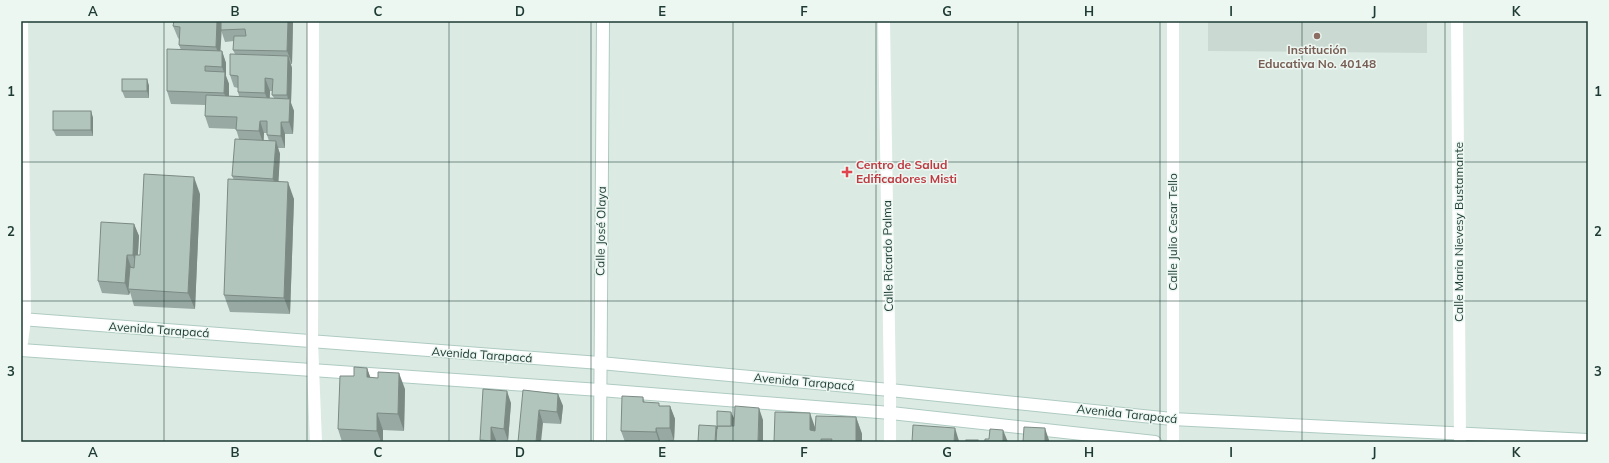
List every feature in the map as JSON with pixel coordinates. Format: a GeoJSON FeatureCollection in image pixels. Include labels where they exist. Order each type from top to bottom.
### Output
{"type":"FeatureCollection","features":[{"type":"Feature","properties":{"kind":"street"},"geometry":{"type":"LineString","coordinates":[[21,349],[23,319],[22,21]]}},
{"type":"Feature","properties":{"kind":"street"},"geometry":{"type":"LineString","coordinates":[[313,21],[312,342],[316,442]]}},
{"type":"Feature","properties":{"kind":"street","name":"Calle José Olaya"},"geometry":{"type":"LineString","coordinates":[[600,442],[603,21]]}},
{"type":"Feature","properties":{"kind":"street","name":"Calle Ricardo Palma"},"geometry":{"type":"LineString","coordinates":[[884,21],[891,413],[890,442]]}},
{"type":"Feature","properties":{"kind":"street","name":"Calle Julio Cesar Tello"},"geometry":{"type":"LineString","coordinates":[[1172,442],[1173,21]]}},
{"type":"Feature","properties":{"kind":"street","name":"Calle Maria Nievesy Bustamante"},"geometry":{"type":"LineString","coordinates":[[1457,21],[1460,438]]}},
{"type":"Feature","properties":{"kind":"street","name":"Avenida Tarapacá"},"geometry":{"type":"LineString","coordinates":[[23,319],[600,363],[890,390],[1172,419],[1460,438],[1588,440]]}},
{"type":"Feature","properties":{"kind":"street","name":"Avenida Tarapacá"},"geometry":{"type":"LineString","coordinates":[[21,349],[600,390],[891,413],[1155,442]]}},
{"type":"Feature","properties":{"kind":"shaded area","name":"Institución Educativa No. 40148"},"geometry":{"type":"Polygon","coordinates":[[[1208,21],[1427,21],[1427,53],[1208,51],[1208,21]]]}},
{"type":"Feature","properties":{"kind":"building"},"geometry":{"type":"Polygon","coordinates":[[[174,21],[217,21],[216,47],[179,45],[180,27],[173,26],[174,21]]]}},
{"type":"Feature","properties":{"kind":"building"},"geometry":{"type":"Polygon","coordinates":[[[221,21],[288,21],[287,51],[233,50],[234,36],[246,36],[245,29],[221,30],[221,21]]]}},
{"type":"Feature","properties":{"kind":"building"},"geometry":{"type":"Polygon","coordinates":[[[167,49],[222,51],[222,67],[205,66],[205,71],[225,72],[224,93],[167,91],[167,49]]]}},
{"type":"Feature","properties":{"kind":"building"},"geometry":{"type":"Polygon","coordinates":[[[230,54],[288,56],[287,95],[272,95],[273,79],[265,78],[265,93],[238,92],[238,76],[230,75],[230,54]]]}},
{"type":"Feature","properties":{"kind":"building"},"geometry":{"type":"Polygon","coordinates":[[[122,79],[147,79],[147,91],[122,91],[122,79]]]}},
{"type":"Feature","properties":{"kind":"building"},"geometry":{"type":"Polygon","coordinates":[[[206,95],[290,99],[289,122],[281,122],[281,136],[267,135],[267,121],[260,121],[259,131],[236,130],[237,117],[205,116],[206,95]]]}},
{"type":"Feature","properties":{"kind":"building"},"geometry":{"type":"Polygon","coordinates":[[[53,111],[91,111],[91,130],[53,130],[53,111]]]}},
{"type":"Feature","properties":{"kind":"building"},"geometry":{"type":"Polygon","coordinates":[[[235,139],[276,141],[273,179],[232,176],[235,139]]]}},
{"type":"Feature","properties":{"kind":"building"},"geometry":{"type":"Polygon","coordinates":[[[144,174],[194,177],[188,293],[128,289],[130,267],[134,268],[135,255],[140,255],[144,174]]]}},
{"type":"Feature","properties":{"kind":"building"},"geometry":{"type":"Polygon","coordinates":[[[228,179],[288,182],[284,298],[224,295],[228,179]]]}},
{"type":"Feature","properties":{"kind":"building"},"geometry":{"type":"Polygon","coordinates":[[[101,222],[134,224],[133,255],[127,255],[125,283],[98,281],[101,222]]]}},
{"type":"Feature","properties":{"kind":"building"},"geometry":{"type":"Polygon","coordinates":[[[354,367],[367,368],[367,377],[378,378],[378,372],[399,373],[398,414],[377,413],[377,431],[338,429],[340,376],[354,376],[354,367]]]}},
{"type":"Feature","properties":{"kind":"building"},"geometry":{"type":"Polygon","coordinates":[[[483,389],[507,391],[504,429],[491,427],[491,441],[480,440],[483,389]]]}},
{"type":"Feature","properties":{"kind":"building"},"geometry":{"type":"Polygon","coordinates":[[[523,390],[558,394],[557,412],[539,410],[536,442],[518,442],[523,390]]]}},
{"type":"Feature","properties":{"kind":"building"},"geometry":{"type":"Polygon","coordinates":[[[622,396],[643,397],[643,402],[659,403],[659,406],[670,406],[670,428],[656,428],[656,432],[621,431],[622,396]]]}},
{"type":"Feature","properties":{"kind":"building"},"geometry":{"type":"Polygon","coordinates":[[[735,406],[759,408],[758,442],[716,442],[717,426],[734,426],[735,406]]]}},
{"type":"Feature","properties":{"kind":"building"},"geometry":{"type":"Polygon","coordinates":[[[717,411],[731,412],[731,426],[717,426],[717,411]]]}},
{"type":"Feature","properties":{"kind":"building"},"geometry":{"type":"Polygon","coordinates":[[[775,412],[810,413],[810,430],[815,431],[816,416],[856,417],[856,442],[831,442],[832,439],[821,439],[821,442],[774,442],[775,412]]]}},
{"type":"Feature","properties":{"kind":"building"},"geometry":{"type":"Polygon","coordinates":[[[699,425],[716,426],[715,442],[698,442],[699,425]]]}},
{"type":"Feature","properties":{"kind":"building"},"geometry":{"type":"Polygon","coordinates":[[[913,425],[955,428],[954,442],[912,442],[913,425]]]}},
{"type":"Feature","properties":{"kind":"building"},"geometry":{"type":"Polygon","coordinates":[[[1024,427],[1045,428],[1045,442],[1023,442],[1024,427]]]}},
{"type":"Feature","properties":{"kind":"building"},"geometry":{"type":"Polygon","coordinates":[[[990,429],[1003,430],[1003,442],[985,442],[985,439],[989,439],[990,429]]]}},
{"type":"Feature","properties":{"kind":"building"},"geometry":{"type":"Polygon","coordinates":[[[966,440],[978,440],[978,442],[966,442],[966,440]]]}},
{"type":"Feature","properties":{"kind":"place","name":"Institución Educativa No. 40148"},"geometry":{"type":"Point","coordinates":[1317,36]}},
{"type":"Feature","properties":{"kind":"place","name":"Centro de Salud Edificadores Misti"},"geometry":{"type":"Point","coordinates":[847,172]}}]}
